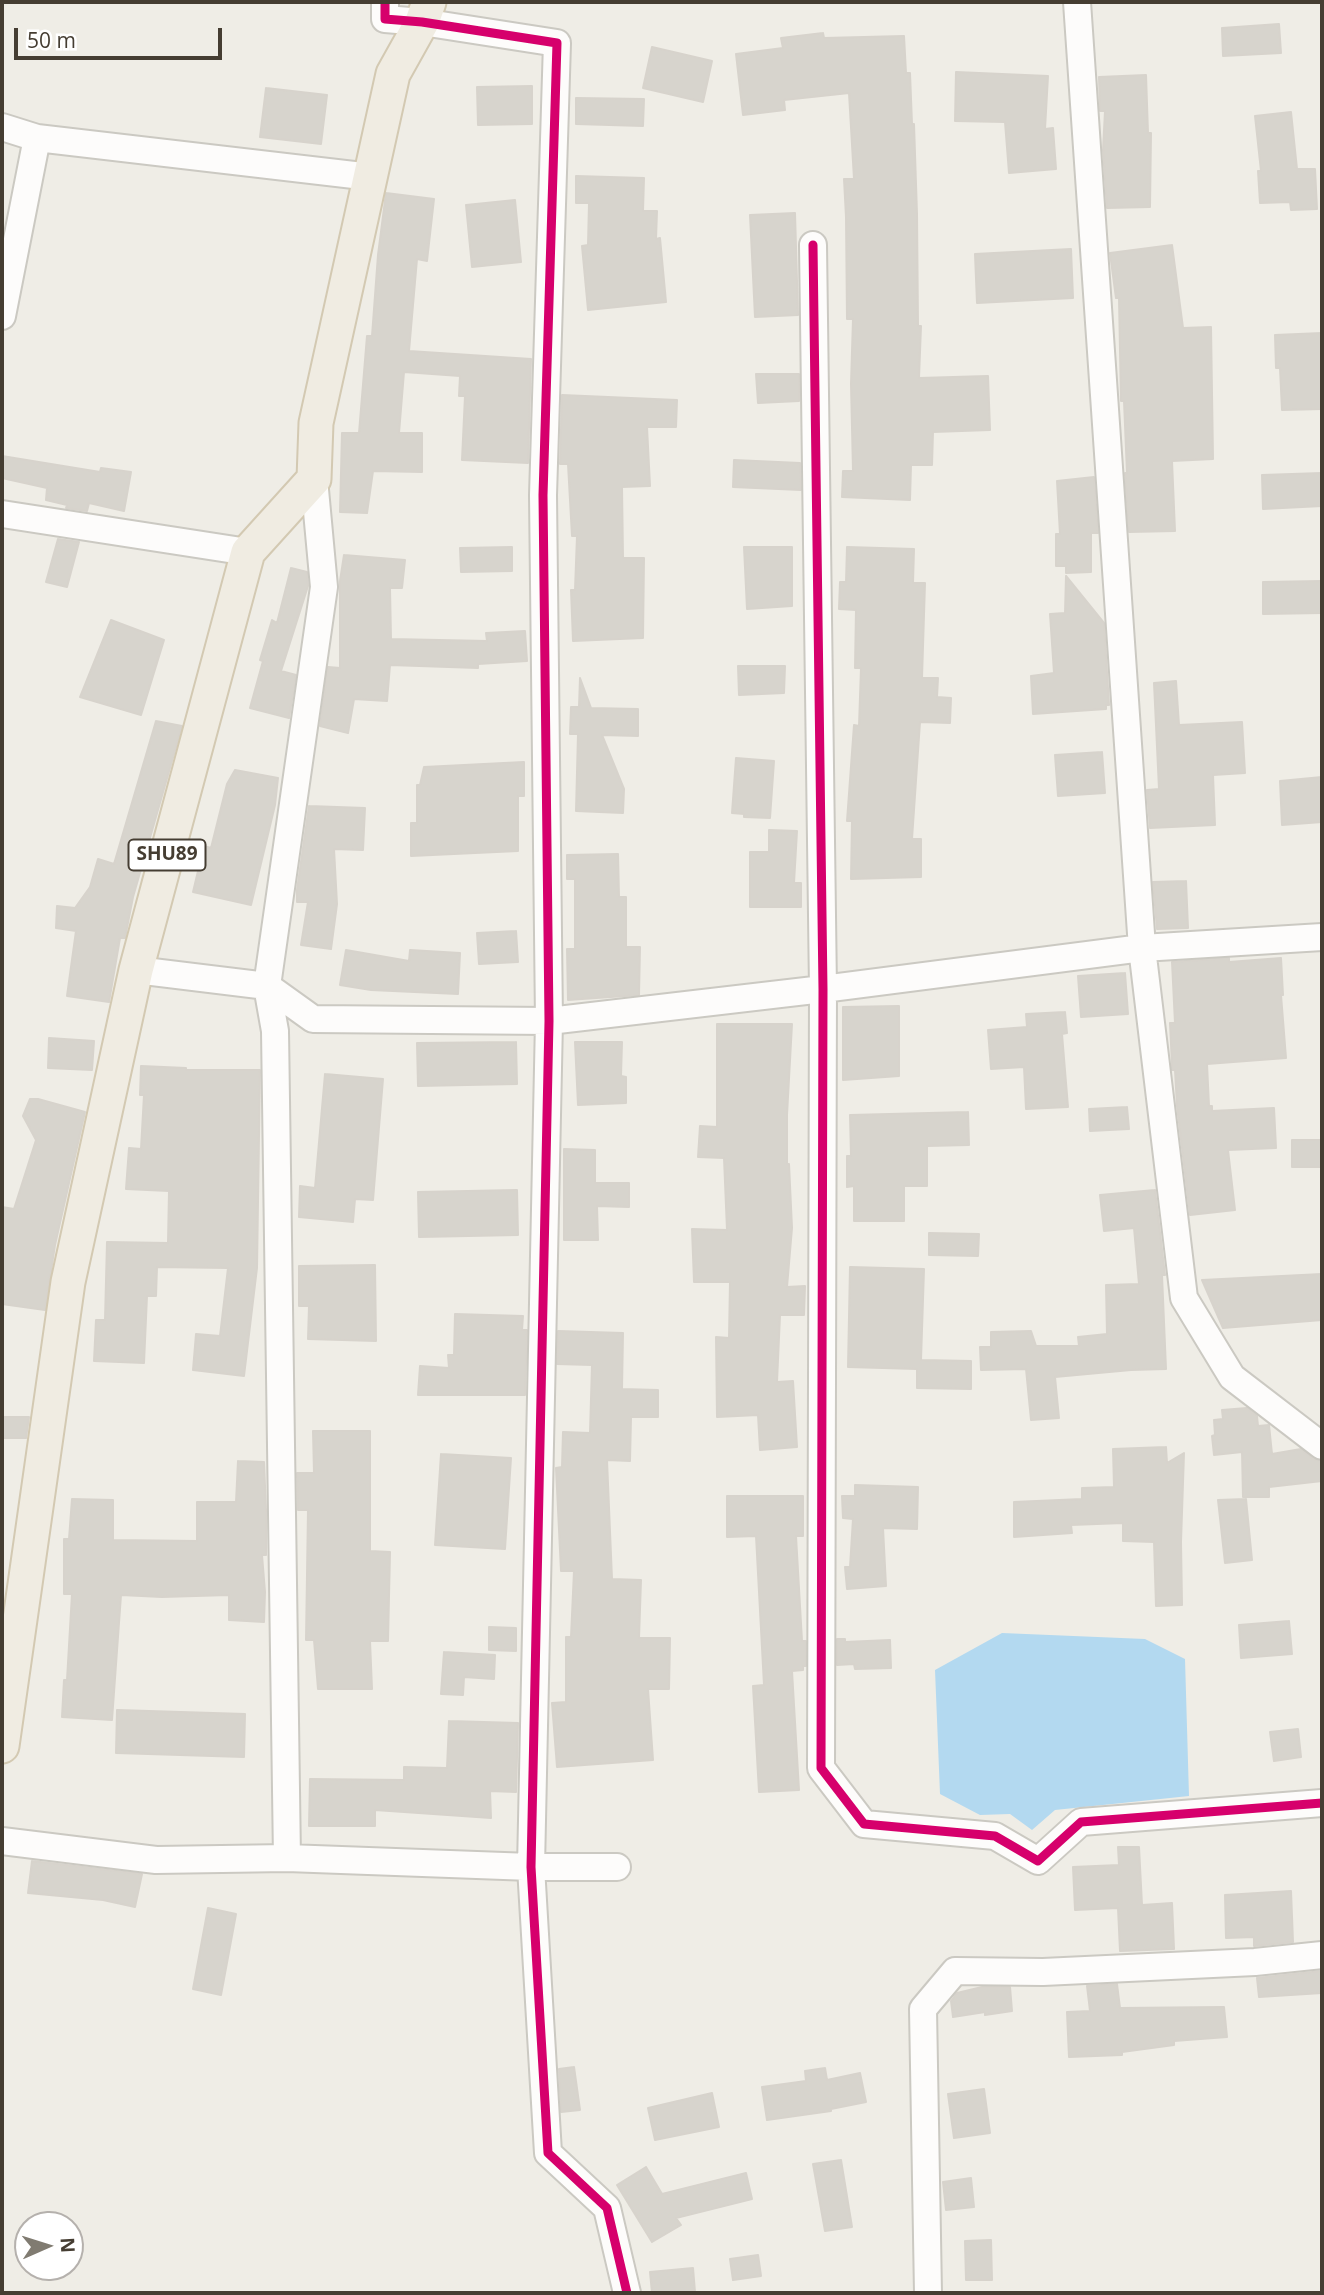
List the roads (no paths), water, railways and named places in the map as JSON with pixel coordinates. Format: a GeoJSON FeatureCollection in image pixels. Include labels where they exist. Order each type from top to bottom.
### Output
{"type":"FeatureCollection","features":[{"type":"Feature","properties":{"kind":"main road"},"geometry":{"type":"LineString","coordinates":[[314,479],[316,424],[393,74],[425,12]]}},
{"type":"Feature","properties":{"kind":"main road","name":"SHU89"},"geometry":{"type":"LineString","coordinates":[[2,1746],[6,1692],[68,1282],[136,970],[248,552],[314,479]]}},
{"type":"Feature","properties":{"kind":"street"},"geometry":{"type":"LineString","coordinates":[[385,2],[385,19],[425,12],[558,43],[543,495],[549,1021],[531,1867],[548,2153],[607,2208],[627,2293]]}},
{"type":"Feature","properties":{"kind":"street"},"geometry":{"type":"LineString","coordinates":[[1077,2],[1142,948],[1184,1298],[1233,1377],[1322,1446]]}},
{"type":"Feature","properties":{"kind":"street"},"geometry":{"type":"LineString","coordinates":[[2,127],[37,138],[371,177]]}},
{"type":"Feature","properties":{"kind":"street"},"geometry":{"type":"LineString","coordinates":[[2,316],[37,138]]}},
{"type":"Feature","properties":{"kind":"street"},"geometry":{"type":"LineString","coordinates":[[813,245],[823,989],[821,1768],[864,1824],[995,1836],[1038,1861],[1081,1822],[1322,1803]]}},
{"type":"Feature","properties":{"kind":"street"},"geometry":{"type":"LineString","coordinates":[[287,1858],[275,1031],[267,986],[324,587],[314,479]]}},
{"type":"Feature","properties":{"kind":"street"},"geometry":{"type":"LineString","coordinates":[[2,514],[248,552]]}},
{"type":"Feature","properties":{"kind":"street"},"geometry":{"type":"LineString","coordinates":[[136,970],[267,986],[313,1019],[549,1021],[1142,948],[1322,937]]}},
{"type":"Feature","properties":{"kind":"street"},"geometry":{"type":"LineString","coordinates":[[2,1841],[156,1860],[287,1858],[531,1867],[617,1867]]}},
{"type":"Feature","properties":{"kind":"street"},"geometry":{"type":"LineString","coordinates":[[928,2293],[923,2009],[955,1971],[1056,1972],[1255,1962],[1322,1955]]}},
{"type":"Feature","properties":{"kind":"water"},"geometry":{"type":"Polygon","coordinates":[[[1002,1633],[1145,1639],[1185,1659],[1189,1796],[1055,1810],[1032,1830],[1010,1814],[980,1815],[940,1794],[935,1670],[1002,1633]]]}}]}
